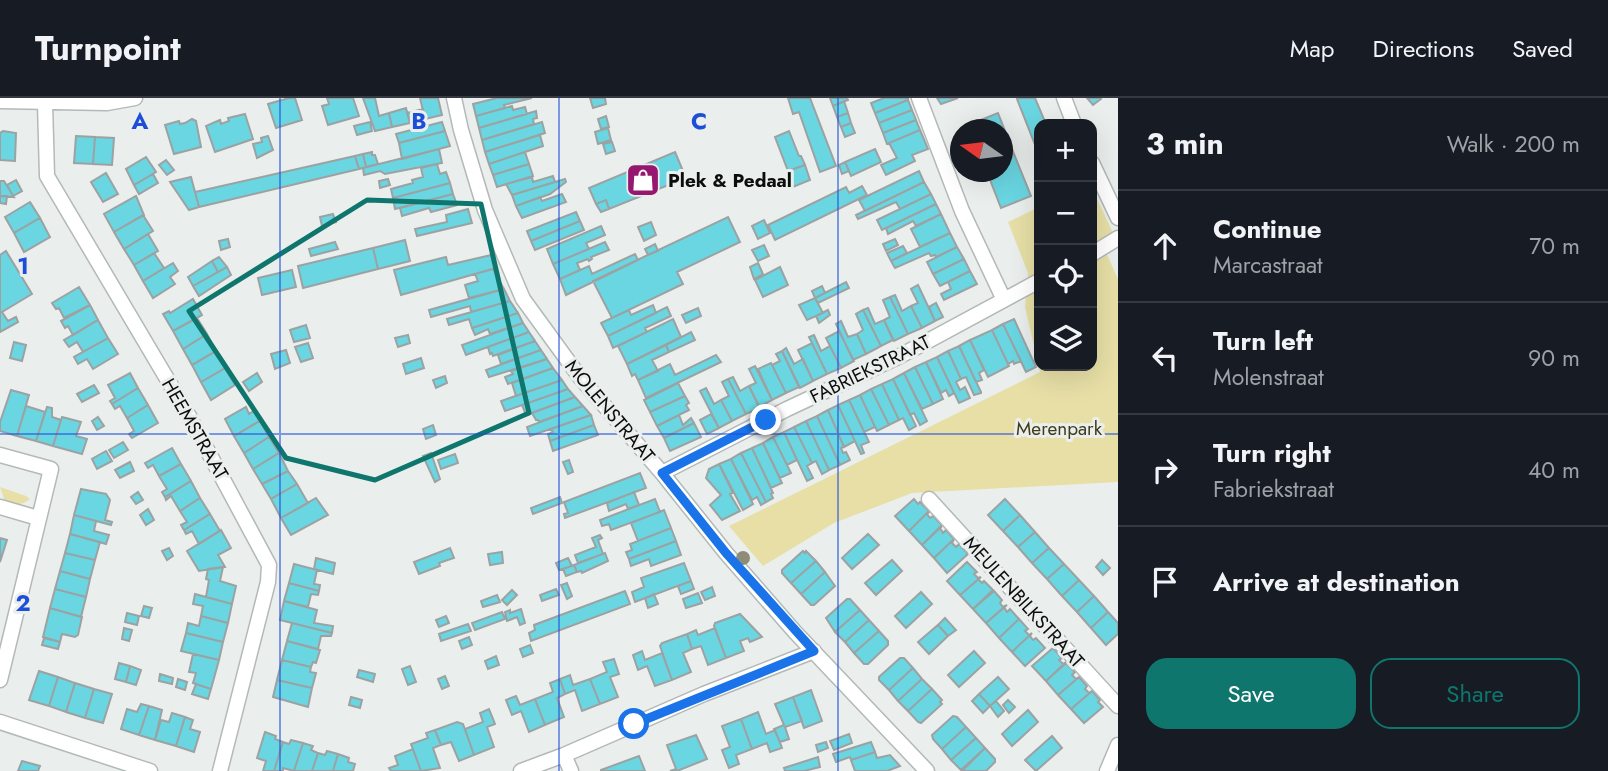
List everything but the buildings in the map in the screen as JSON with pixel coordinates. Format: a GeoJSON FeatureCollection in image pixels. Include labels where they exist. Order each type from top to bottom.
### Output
{"type":"FeatureCollection","features":[{"type":"Feature","properties":{"kind":"street"},"geometry":{"type":"LineString","coordinates":[[0,101],[107,103],[135,98]]}},
{"type":"Feature","properties":{"kind":"street","name":"MOLENSTRAAT"},"geometry":{"type":"LineString","coordinates":[[454,98],[485,210],[523,299],[579,376],[726,553],[927,771]]}},
{"type":"Feature","properties":{"kind":"street"},"geometry":{"type":"LineString","coordinates":[[919,98],[962,211],[1004,300]]}},
{"type":"Feature","properties":{"kind":"street"},"geometry":{"type":"LineString","coordinates":[[1064,98],[1072,119]]}},
{"type":"Feature","properties":{"kind":"street","name":"HEEMSTRAAT"},"geometry":{"type":"LineString","coordinates":[[45,103],[47,176],[189,416],[269,565],[268,582],[220,771]]}},
{"type":"Feature","properties":{"kind":"street"},"geometry":{"type":"LineString","coordinates":[[1097,174],[1118,218]]}},
{"type":"Feature","properties":{"kind":"street"},"geometry":{"type":"LineString","coordinates":[[1097,251],[1118,238]]}},
{"type":"Feature","properties":{"kind":"street","name":"FABRIEKSTRAAT"},"geometry":{"type":"LineString","coordinates":[[662,473],[787,409],[900,356],[1034,284]]}},
{"type":"Feature","properties":{"kind":"street"},"geometry":{"type":"LineString","coordinates":[[0,455],[51,469],[0,680]]}},
{"type":"Feature","properties":{"kind":"street","name":"MEULENBILKSTRAAT"},"geometry":{"type":"LineString","coordinates":[[929,499],[1118,706]]}},
{"type":"Feature","properties":{"kind":"street"},"geometry":{"type":"LineString","coordinates":[[0,507],[38,518]]}},
{"type":"Feature","properties":{"kind":"street"},"geometry":{"type":"LineString","coordinates":[[521,771],[814,651]]}},
{"type":"Feature","properties":{"kind":"street"},"geometry":{"type":"LineString","coordinates":[[0,722],[150,771]]}},
{"type":"Feature","properties":{"kind":"street"},"geometry":{"type":"LineString","coordinates":[[1111,770],[1118,745]]}},
{"type":"Feature","properties":{"kind":"street"},"geometry":{"type":"LineString","coordinates":[[564,755],[571,771]]}},
{"type":"Feature","properties":{"kind":"highlighted area"},"geometry":{"type":"Polygon","coordinates":[[[367,200],[481,204],[529,413],[375,480],[286,458],[189,311],[367,200]]]}},
{"type":"Feature","properties":{"kind":"green space","name":"Merenpark"},"geometry":{"type":"Polygon","coordinates":[[[1097,199],[1114,235],[1104,248],[1118,279],[1118,482],[912,493],[834,523],[763,566],[729,526],[1040,372],[1097,371],[1097,199]]]}},
{"type":"Feature","properties":{"kind":"green space","name":"Merenpark"},"geometry":{"type":"Polygon","coordinates":[[[1034,209],[1034,346],[1025,307],[1028,273],[1008,222],[1034,209]]]}},
{"type":"Feature","properties":{"kind":"green space"},"geometry":{"type":"Polygon","coordinates":[[[0,487],[30,499],[18,504],[5,502],[0,487]]]}},
{"type":"Feature","properties":{"kind":"place","name":"Plek & Pedaal"},"geometry":{"type":"Point","coordinates":[643,180]}},
{"type":"Feature","properties":{"kind":"route"},"geometry":{"type":"LineString","coordinates":[[634,724],[814,651],[726,553],[662,473],[766,420]]}}]}
